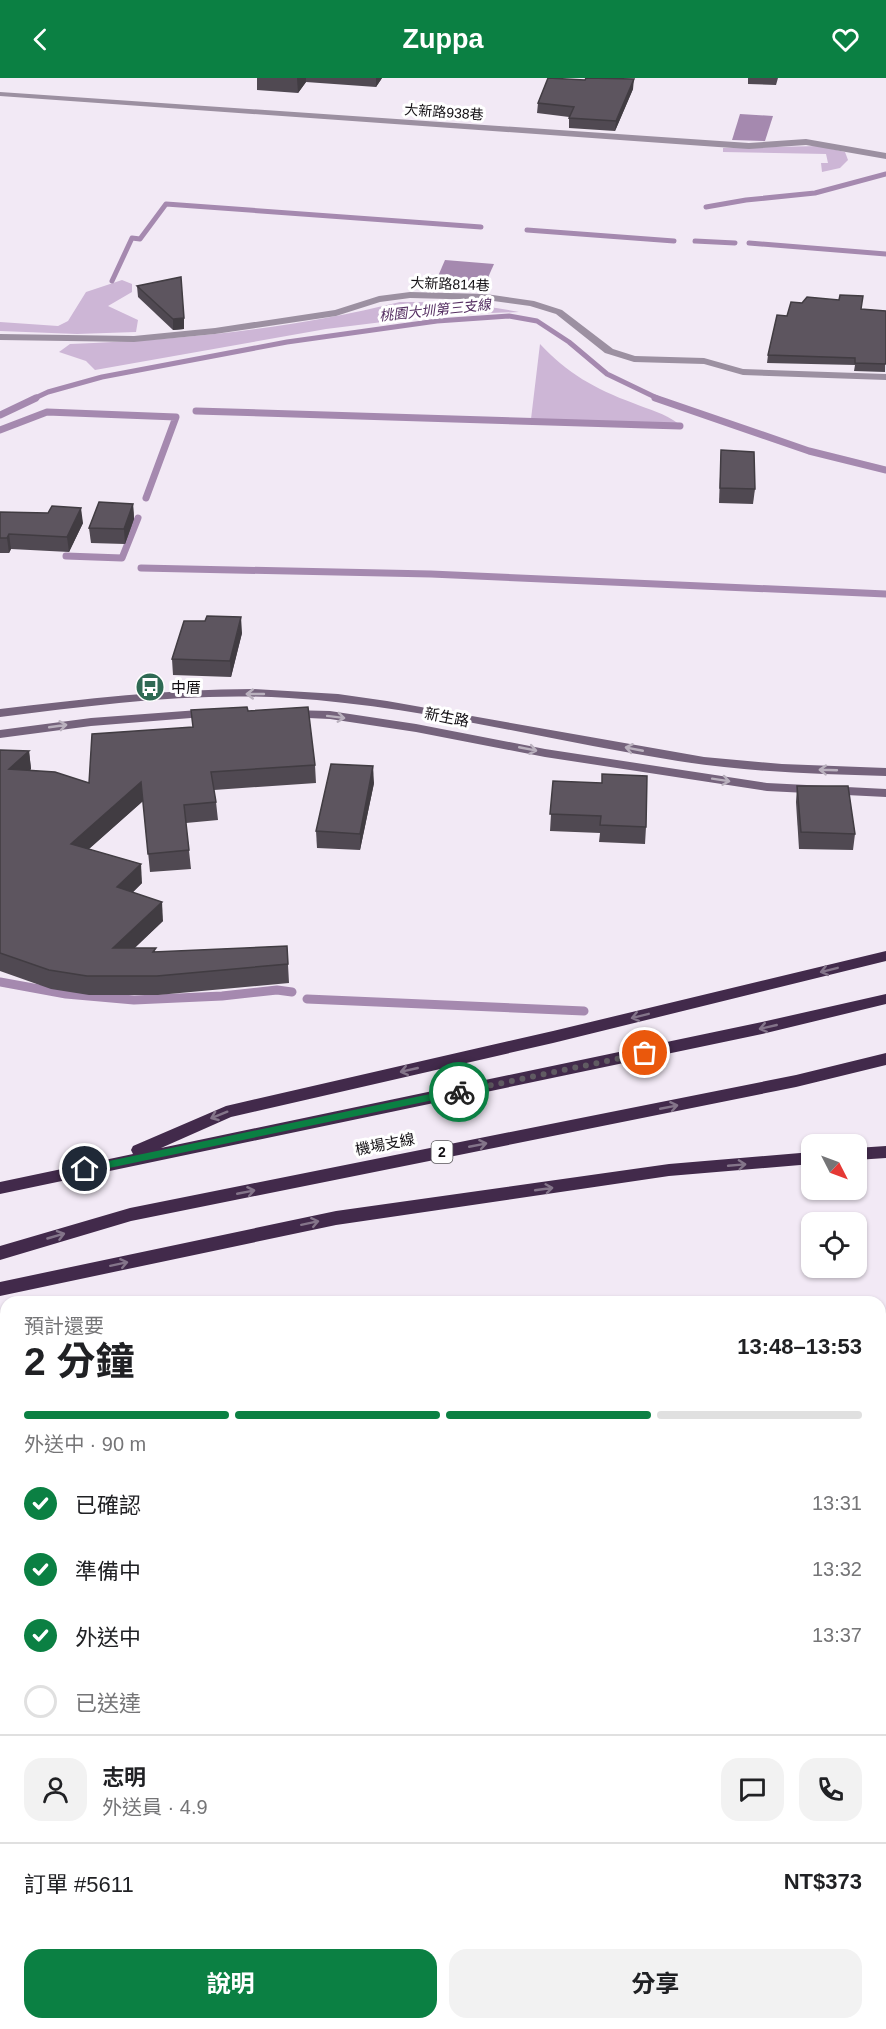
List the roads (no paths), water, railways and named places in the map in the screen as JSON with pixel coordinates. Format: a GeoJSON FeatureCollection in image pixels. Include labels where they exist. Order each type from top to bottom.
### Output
{"type":"FeatureCollection","features":[{"type":"Feature","properties":{"kind":"highway"},"geometry":{"type":"LineString","coordinates":[[107,1165],[226,1112],[553,1037],[886,956]]}},
{"type":"Feature","properties":{"kind":"highway"},"geometry":{"type":"LineString","coordinates":[[0,1188],[762,1028],[886,999]]}},
{"type":"Feature","properties":{"kind":"highway","name":"機場支線"},"geometry":{"type":"LineString","coordinates":[[0,1253],[130,1215],[796,1081],[886,1059]]}},
{"type":"Feature","properties":{"kind":"highway"},"geometry":{"type":"LineString","coordinates":[[867,1153],[886,1152]]}},
{"type":"Feature","properties":{"kind":"highway"},"geometry":{"type":"LineString","coordinates":[[0,1289],[336,1218],[669,1170],[801,1159]]}},
{"type":"Feature","properties":{"kind":"main road","name":"新生路"},"geometry":{"type":"LineString","coordinates":[[0,713],[188,694],[288,694],[378,702],[679,758],[776,769],[886,772]]}},
{"type":"Feature","properties":{"kind":"main road"},"geometry":{"type":"LineString","coordinates":[[0,734],[90,722],[228,712]]}},
{"type":"Feature","properties":{"kind":"main road","name":"新生路"},"geometry":{"type":"LineString","coordinates":[[272,713],[330,715],[405,726],[545,753],[767,787],[886,793]]}},
{"type":"Feature","properties":{"kind":"street","name":"大新路938巷"},"geometry":{"type":"LineString","coordinates":[[0,94],[748,146],[806,142],[886,156]]}},
{"type":"Feature","properties":{"kind":"street","name":"大新路814巷"},"geometry":{"type":"LineString","coordinates":[[0,337],[134,339],[215,331],[336,313],[379,299],[410,295],[486,297],[531,303],[559,312],[609,351],[634,359],[704,361],[743,372],[886,377]]}},
{"type":"Feature","properties":{"kind":"waterway"},"geometry":{"type":"LineString","coordinates":[[706,207],[746,200],[815,193],[886,174]]}},
{"type":"Feature","properties":{"kind":"waterway"},"geometry":{"type":"LineString","coordinates":[[112,281],[132,238],[140,239],[166,204],[481,227]]}},
{"type":"Feature","properties":{"kind":"waterway"},"geometry":{"type":"LineString","coordinates":[[527,230],[674,241]]}},
{"type":"Feature","properties":{"kind":"waterway"},"geometry":{"type":"LineString","coordinates":[[695,241],[735,243]]}},
{"type":"Feature","properties":{"kind":"waterway"},"geometry":{"type":"LineString","coordinates":[[749,243],[886,254]]}},
{"type":"Feature","properties":{"kind":"waterway","name":"桃園大圳第三支線"},"geometry":{"type":"LineString","coordinates":[[33,399],[48,392],[102,377],[287,342],[437,321],[509,316],[537,321],[569,342],[607,374],[659,399]]}},
{"type":"Feature","properties":{"kind":"waterway","name":"桃園大圳第三支線"},"geometry":{"type":"LineString","coordinates":[[0,415],[36,398]]}},
{"type":"Feature","properties":{"kind":"waterway","name":"桃園大圳第三支線"},"geometry":{"type":"LineString","coordinates":[[655,398],[809,451],[886,470]]}},
{"type":"Feature","properties":{"kind":"waterway"},"geometry":{"type":"LineString","coordinates":[[196,411],[680,426]]}},
{"type":"Feature","properties":{"kind":"waterway"},"geometry":{"type":"LineString","coordinates":[[0,430],[47,412],[176,417],[146,498]]}},
{"type":"Feature","properties":{"kind":"waterway"},"geometry":{"type":"LineString","coordinates":[[66,556],[122,558],[138,518]]}},
{"type":"Feature","properties":{"kind":"waterway"},"geometry":{"type":"LineString","coordinates":[[141,568],[431,574],[886,594]]}},
{"type":"Feature","properties":{"kind":"waterway"},"geometry":{"type":"LineString","coordinates":[[0,982],[66,994],[134,1000],[222,996],[277,990],[292,992]]}},
{"type":"Feature","properties":{"kind":"waterway"},"geometry":{"type":"LineString","coordinates":[[307,999],[584,1011]]}},
{"type":"Feature","properties":{"kind":"place","name":"中厝"},"geometry":{"type":"Point","coordinates":[150,687]}}]}
